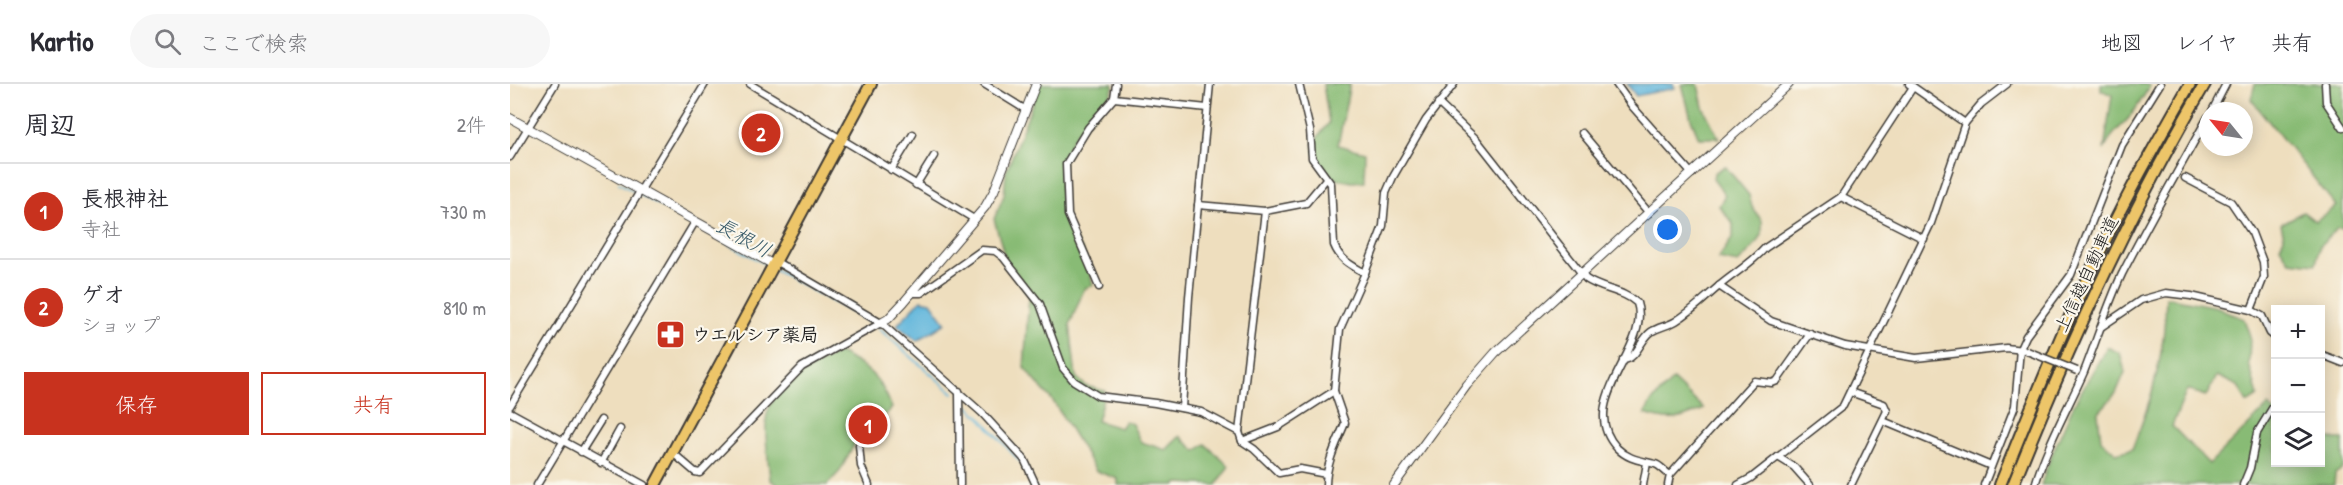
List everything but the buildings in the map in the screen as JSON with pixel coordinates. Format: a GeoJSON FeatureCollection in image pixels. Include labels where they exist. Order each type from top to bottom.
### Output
{"type":"FeatureCollection","features":[{"type":"Feature","properties":{"kind":"highway"},"geometry":{"type":"LineString","coordinates":[[655,485],[871,84]]}},
{"type":"Feature","properties":{"kind":"highway","name":"上信越自動車道"},"geometry":{"type":"LineString","coordinates":[[2000,485],[2065,327],[2104,241],[2146,160],[2190,84]]}},
{"type":"Feature","properties":{"kind":"highway","name":"上信越自動車道"},"geometry":{"type":"LineString","coordinates":[[2013,485],[2101,278],[2157,166],[2205,84]]}},
{"type":"Feature","properties":{"kind":"street"},"geometry":{"type":"LineString","coordinates":[[510,157],[555,84]]}},
{"type":"Feature","properties":{"kind":"street"},"geometry":{"type":"LineString","coordinates":[[510,406],[705,84]]}},
{"type":"Feature","properties":{"kind":"street"},"geometry":{"type":"LineString","coordinates":[[750,84],[974,219]]}},
{"type":"Feature","properties":{"kind":"street"},"geometry":{"type":"LineString","coordinates":[[984,84],[1026,110]]}},
{"type":"Feature","properties":{"kind":"street"},"geometry":{"type":"LineString","coordinates":[[673,453],[695,472],[700,473],[802,367],[888,319],[974,219],[994,191],[1036,84]]}},
{"type":"Feature","properties":{"kind":"street"},"geometry":{"type":"LineString","coordinates":[[1099,287],[1068,215],[1066,164],[1088,128],[1114,98],[1116,84]]}},
{"type":"Feature","properties":{"kind":"street"},"geometry":{"type":"LineString","coordinates":[[1182,408],[1189,297],[1210,84]]}},
{"type":"Feature","properties":{"kind":"street"},"geometry":{"type":"LineString","coordinates":[[1299,84],[1310,130],[1312,158],[1331,184],[1334,245],[1344,261],[1365,273]]}},
{"type":"Feature","properties":{"kind":"street"},"geometry":{"type":"LineString","coordinates":[[1326,485],[1326,474],[1345,423],[1334,391],[1340,329],[1383,226],[1386,193],[1398,168],[1438,103],[1454,84]]}},
{"type":"Feature","properties":{"kind":"street"},"geometry":{"type":"LineString","coordinates":[[1617,84],[1632,106],[1692,174]]}},
{"type":"Feature","properties":{"kind":"street"},"geometry":{"type":"LineString","coordinates":[[1394,485],[1476,374],[1501,348],[1789,84]]}},
{"type":"Feature","properties":{"kind":"street"},"geometry":{"type":"LineString","coordinates":[[1738,485],[1751,478],[1838,410],[1850,392],[1924,239],[1965,123],[1981,104],[2007,84]]}},
{"type":"Feature","properties":{"kind":"street"},"geometry":{"type":"LineString","coordinates":[[1984,485],[2015,406],[2020,348],[2026,336],[2071,275],[2122,145],[2160,84]]}},
{"type":"Feature","properties":{"kind":"street"},"geometry":{"type":"LineString","coordinates":[[2216,102],[2226,84]]}},
{"type":"Feature","properties":{"kind":"street"},"geometry":{"type":"LineString","coordinates":[[2325,84],[2326,102],[2343,128]]}},
{"type":"Feature","properties":{"kind":"street"},"geometry":{"type":"LineString","coordinates":[[1623,360],[1629,360],[1633,356],[1650,333],[1670,325],[1697,308],[1719,286],[1741,271],[1765,248],[1841,197],[1911,85],[1965,123]]}},
{"type":"Feature","properties":{"kind":"street"},"geometry":{"type":"LineString","coordinates":[[1114,98],[1207,108]]}},
{"type":"Feature","properties":{"kind":"street"},"geometry":{"type":"LineString","coordinates":[[1438,103],[1477,140],[1586,279],[1615,290],[1637,303],[1638,326],[1607,396],[1604,411],[1607,432],[1619,450],[1647,464],[1657,464],[1670,475]]}},
{"type":"Feature","properties":{"kind":"street"},"geometry":{"type":"LineString","coordinates":[[510,118],[881,323],[982,413],[1024,459],[1036,485]]}},
{"type":"Feature","properties":{"kind":"street"},"geometry":{"type":"LineString","coordinates":[[1582,133],[1649,213]]}},
{"type":"Feature","properties":{"kind":"street"},"geometry":{"type":"LineString","coordinates":[[891,170],[913,134]]}},
{"type":"Feature","properties":{"kind":"street"},"geometry":{"type":"LineString","coordinates":[[2035,485],[2043,456],[2123,273],[2164,193],[2178,173],[2199,134]]}},
{"type":"Feature","properties":{"kind":"street"},"geometry":{"type":"LineString","coordinates":[[916,185],[934,156]]}},
{"type":"Feature","properties":{"kind":"street"},"geometry":{"type":"LineString","coordinates":[[2185,178],[2231,201],[2252,233],[2263,262],[2264,277],[2251,310]]}},
{"type":"Feature","properties":{"kind":"street"},"geometry":{"type":"LineString","coordinates":[[1198,205],[1265,212],[1306,203],[1326,179]]}},
{"type":"Feature","properties":{"kind":"street"},"geometry":{"type":"LineString","coordinates":[[1841,197],[1924,239]]}},
{"type":"Feature","properties":{"kind":"street"},"geometry":{"type":"LineString","coordinates":[[1265,212],[1239,432],[1242,441],[1279,473],[1300,469],[1326,474]]}},
{"type":"Feature","properties":{"kind":"street"},"geometry":{"type":"LineString","coordinates":[[537,485],[695,222]]}},
{"type":"Feature","properties":{"kind":"street"},"geometry":{"type":"LineString","coordinates":[[912,293],[921,293],[982,250],[995,251],[1003,257],[1040,304],[1063,368],[1074,381],[1098,396],[1201,412],[1239,432]]}},
{"type":"Feature","properties":{"kind":"street"},"geometry":{"type":"LineString","coordinates":[[1719,286],[1764,317],[1845,346],[1916,358],[2020,348],[2080,372]]}},
{"type":"Feature","properties":{"kind":"street"},"geometry":{"type":"LineString","coordinates":[[2100,328],[2141,300],[2166,292],[2251,310],[2262,316],[2271,334]]}},
{"type":"Feature","properties":{"kind":"street"},"geometry":{"type":"LineString","coordinates":[[1668,485],[1670,475],[1754,381],[1772,383],[1777,381],[1810,334]]}},
{"type":"Feature","properties":{"kind":"street"},"geometry":{"type":"LineString","coordinates":[[2325,356],[2343,363]]}},
{"type":"Feature","properties":{"kind":"street"},"geometry":{"type":"LineString","coordinates":[[1242,441],[1278,427],[1334,391]]}},
{"type":"Feature","properties":{"kind":"street"},"geometry":{"type":"LineString","coordinates":[[959,392],[960,485]]}},
{"type":"Feature","properties":{"kind":"street"},"geometry":{"type":"LineString","coordinates":[[1850,392],[1884,404],[1887,411],[1851,485]]}},
{"type":"Feature","properties":{"kind":"street"},"geometry":{"type":"LineString","coordinates":[[2243,485],[2250,468],[2257,433],[2271,410]]}},
{"type":"Feature","properties":{"kind":"street"},"geometry":{"type":"LineString","coordinates":[[510,412],[644,485]]}},
{"type":"Feature","properties":{"kind":"street"},"geometry":{"type":"LineString","coordinates":[[581,452],[601,420]]}},
{"type":"Feature","properties":{"kind":"street"},"geometry":{"type":"LineString","coordinates":[[1883,421],[1991,466]]}},
{"type":"Feature","properties":{"kind":"street"},"geometry":{"type":"LineString","coordinates":[[601,463],[620,429]]}},
{"type":"Feature","properties":{"kind":"street"},"geometry":{"type":"LineString","coordinates":[[859,445],[861,466],[868,485]]}},
{"type":"Feature","properties":{"kind":"street"},"geometry":{"type":"LineString","coordinates":[[1778,457],[1794,467],[1810,485]]}},
{"type":"Feature","properties":{"kind":"street"},"geometry":{"type":"LineString","coordinates":[[1643,485],[1647,464]]}},
{"type":"Feature","properties":{"kind":"green space"},"geometry":{"type":"Polygon","coordinates":[[[1040,84],[1114,84],[1107,102],[1073,138],[1062,170],[1062,205],[1069,231],[1086,258],[1093,285],[1084,289],[1070,324],[1076,377],[1086,386],[1105,391],[1097,421],[1120,428],[1125,421],[1132,424],[1141,442],[1166,450],[1180,436],[1196,451],[1205,444],[1229,466],[1217,485],[1178,483],[1175,485],[1118,485],[1118,479],[1096,471],[1053,401],[1024,368],[1029,296],[1006,261],[994,219],[1004,195],[1006,172],[1040,84]]]}},
{"type":"Feature","properties":{"kind":"green space"},"geometry":{"type":"Polygon","coordinates":[[[1323,84],[1350,84],[1338,145],[1365,152],[1364,181],[1352,182],[1331,178],[1316,159],[1313,143],[1329,123],[1323,84]]]}},
{"type":"Feature","properties":{"kind":"green space"},"geometry":{"type":"Polygon","coordinates":[[[1682,84],[1698,84],[1703,107],[1719,138],[1699,138],[1691,119],[1682,84]]]}},
{"type":"Feature","properties":{"kind":"green space"},"geometry":{"type":"Polygon","coordinates":[[[2101,84],[2150,86],[2134,112],[2112,136],[2104,150],[2112,95],[2101,90],[2101,84]]]}},
{"type":"Feature","properties":{"kind":"green space"},"geometry":{"type":"Polygon","coordinates":[[[2255,84],[2343,84],[2343,229],[2338,228],[2320,245],[2316,264],[2289,261],[2280,247],[2284,237],[2281,224],[2303,212],[2315,221],[2336,206],[2251,99],[2255,84]]]}},
{"type":"Feature","properties":{"kind":"green space"},"geometry":{"type":"Polygon","coordinates":[[[1725,166],[1749,195],[1752,207],[1762,221],[1762,235],[1738,263],[1718,259],[1733,237],[1733,224],[1719,206],[1725,195],[1713,179],[1714,173],[1725,166]]]}},
{"type":"Feature","properties":{"kind":"green space"},"geometry":{"type":"Polygon","coordinates":[[[2166,297],[2217,307],[2244,319],[2250,336],[2249,364],[2258,396],[2247,403],[2238,386],[2217,376],[2206,396],[2187,390],[2172,426],[2209,464],[2268,406],[2271,409],[2271,467],[2325,467],[2325,439],[2343,439],[2343,468],[2335,474],[2334,485],[2041,485],[2074,404],[2107,347],[2120,353],[2125,372],[2116,393],[2098,413],[2101,440],[2116,453],[2132,449],[2156,374],[2166,297]]]}},
{"type":"Feature","properties":{"kind":"green space"},"geometry":{"type":"Polygon","coordinates":[[[839,353],[858,363],[878,380],[892,408],[876,425],[861,432],[840,471],[827,485],[778,485],[770,480],[767,446],[766,420],[771,402],[778,392],[796,376],[839,353]]]}},
{"type":"Feature","properties":{"kind":"green space"},"geometry":{"type":"Polygon","coordinates":[[[1673,380],[1704,409],[1675,419],[1662,419],[1645,414],[1651,402],[1673,380]]]}},
{"type":"Feature","properties":{"kind":"water"},"geometry":{"type":"Polygon","coordinates":[[[1627,84],[1673,84],[1675,88],[1636,96],[1627,84]]]}},
{"type":"Feature","properties":{"kind":"water"},"geometry":{"type":"Polygon","coordinates":[[[921,300],[931,302],[946,323],[917,341],[897,325],[921,300]]]}},
{"type":"Feature","properties":{"kind":"waterway","name":"長根川"},"geometry":{"type":"LineString","coordinates":[[619,183],[769,266]]}},
{"type":"Feature","properties":{"kind":"waterway","name":"長根川"},"geometry":{"type":"LineString","coordinates":[[774,269],[874,324]]}},
{"type":"Feature","properties":{"kind":"waterway","name":"長根川"},"geometry":{"type":"LineString","coordinates":[[878,328],[953,393]]}},
{"type":"Feature","properties":{"kind":"waterway","name":"長根川"},"geometry":{"type":"LineString","coordinates":[[965,404],[978,415],[1026,468]]}},
{"type":"Feature","properties":{"kind":"place","name":"ゲオ"},"geometry":{"type":"Point","coordinates":[761,133]}},
{"type":"Feature","properties":{"kind":"place","name":"ウエルシア薬局"},"geometry":{"type":"Point","coordinates":[671,334]}},
{"type":"Feature","properties":{"kind":"place","name":"長根神社"},"geometry":{"type":"Point","coordinates":[868,425]}}]}
